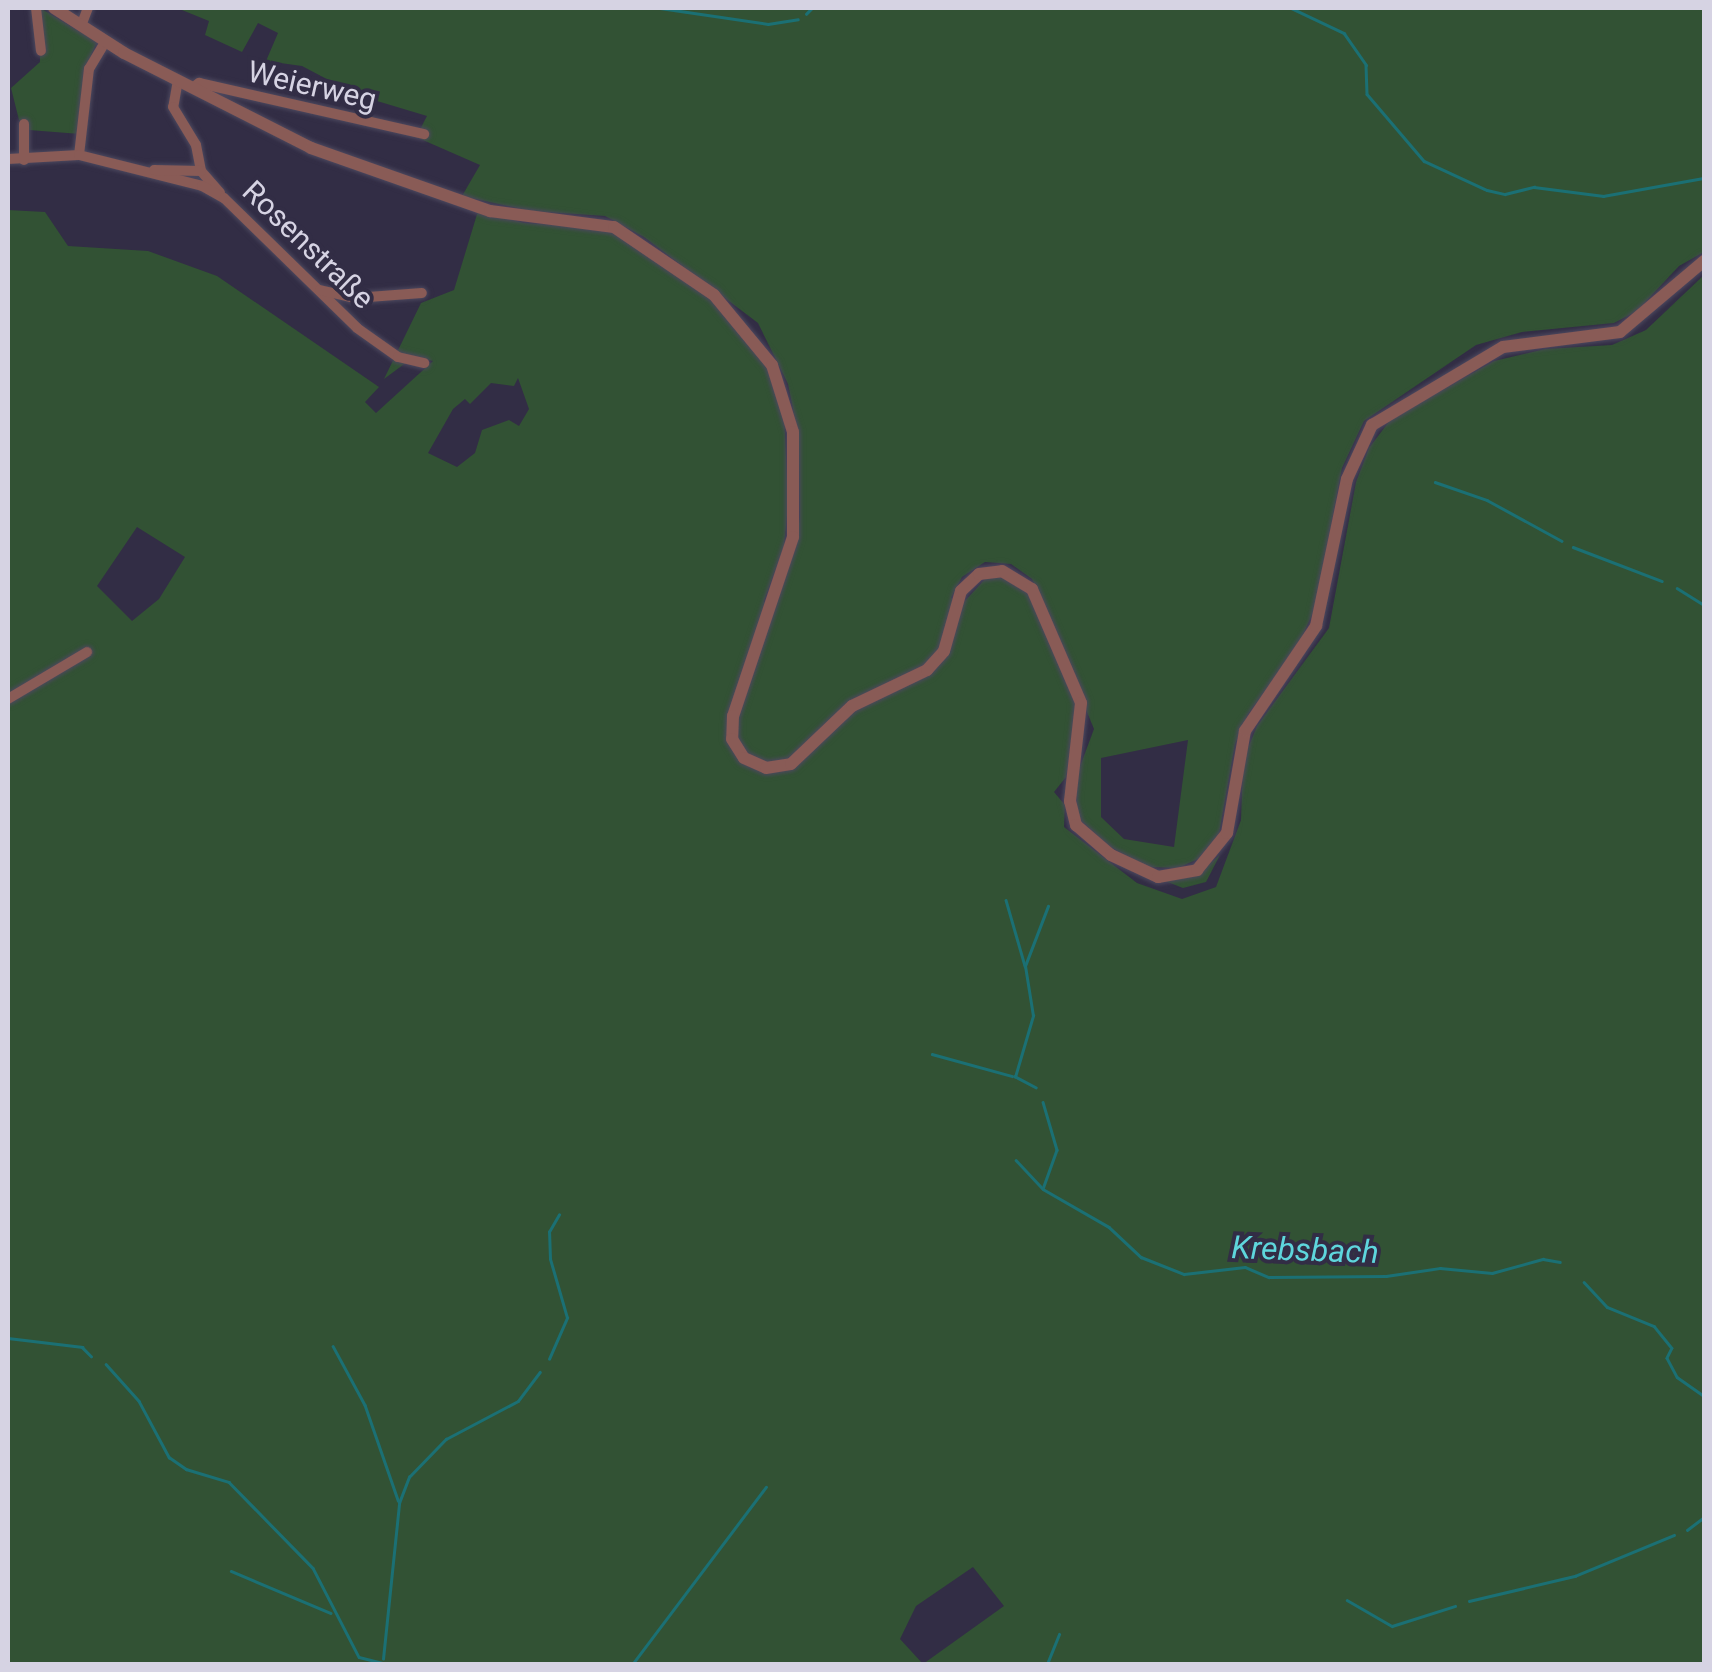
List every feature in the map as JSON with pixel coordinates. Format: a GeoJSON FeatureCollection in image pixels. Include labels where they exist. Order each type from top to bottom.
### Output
{"type":"FeatureCollection","features":[{"type":"Feature","properties":{"kind":"street"},"geometry":{"type":"LineString","coordinates":[[36,8],[40,51]]}},
{"type":"Feature","properties":{"kind":"street"},"geometry":{"type":"LineString","coordinates":[[54,8],[105,42],[192,88],[336,157],[490,211],[595,221],[662,258],[739,319],[772,365],[790,409],[793,536],[733,716],[732,739],[744,758],[766,768],[791,764],[852,706],[928,670],[944,651],[961,590],[979,574],[1002,570],[1032,589],[1081,703],[1070,801],[1076,826],[1138,872],[1173,877],[1210,860],[1228,833],[1245,731],[1316,626],[1346,479],[1372,425],[1503,347],[1620,332],[1704,260]]}},
{"type":"Feature","properties":{"kind":"street"},"geometry":{"type":"LineString","coordinates":[[81,26],[88,8]]}},
{"type":"Feature","properties":{"kind":"street"},"geometry":{"type":"LineString","coordinates":[[79,154],[88,69],[105,42]]}},
{"type":"Feature","properties":{"kind":"street"},"geometry":{"type":"LineString","coordinates":[[178,80],[174,108],[196,145],[201,171],[224,198]]}},
{"type":"Feature","properties":{"kind":"street","name":"Weierweg"},"geometry":{"type":"LineString","coordinates":[[192,88],[199,83],[354,123],[424,134]]}},
{"type":"Feature","properties":{"kind":"street"},"geometry":{"type":"LineString","coordinates":[[24,124],[24,160]]}},
{"type":"Feature","properties":{"kind":"street","name":"Rosenstraße"},"geometry":{"type":"LineString","coordinates":[[8,160],[79,154],[153,170],[224,198],[315,288],[398,357],[424,363]]}},
{"type":"Feature","properties":{"kind":"street","name":"Rosenstraße"},"geometry":{"type":"LineString","coordinates":[[153,170],[201,171]]}},
{"type":"Feature","properties":{"kind":"street"},"geometry":{"type":"LineString","coordinates":[[315,288],[356,298],[422,293]]}},
{"type":"Feature","properties":{"kind":"street"},"geometry":{"type":"LineString","coordinates":[[8,699],[87,652]]}},
{"type":"Feature","properties":{"kind":"green space"},"geometry":{"type":"Polygon","coordinates":[[[40,8],[97,42],[84,71],[80,134],[29,130],[19,120],[11,88],[40,62],[40,8]]]}},
{"type":"Feature","properties":{"kind":"green space"},"geometry":{"type":"Polygon","coordinates":[[[177,8],[1704,8],[1704,252],[1679,266],[1637,311],[1614,323],[1522,332],[1476,345],[1364,421],[1342,468],[1315,608],[1297,648],[1248,714],[1235,744],[1219,834],[1198,859],[1178,868],[1147,867],[1109,846],[1077,817],[1076,777],[1094,729],[1032,579],[1011,564],[985,562],[962,577],[951,598],[963,603],[985,579],[1001,577],[1027,591],[1078,708],[1066,777],[1054,792],[1065,805],[1064,827],[1137,883],[1182,899],[1216,887],[1241,820],[1243,760],[1257,726],[1329,628],[1356,482],[1369,448],[1391,419],[1494,361],[1545,349],[1612,345],[1646,330],[1704,275],[1704,1664],[923,1664],[8,1664],[8,210],[45,212],[68,246],[148,251],[217,276],[379,387],[365,402],[376,413],[433,361],[415,356],[384,379],[421,303],[454,290],[478,211],[524,223],[607,228],[713,299],[768,367],[784,409],[788,505],[784,546],[764,601],[769,611],[795,550],[800,517],[799,439],[788,384],[758,323],[644,237],[605,216],[531,211],[462,196],[480,165],[416,137],[427,116],[357,95],[302,66],[266,61],[278,33],[258,23],[242,52],[205,35],[209,21],[177,8]],[[518,378],[514,386],[491,383],[470,404],[465,399],[453,409],[428,453],[457,467],[475,453],[482,430],[509,420],[519,426],[529,409],[518,378]],[[137,527],[97,586],[132,621],[159,599],[185,557],[137,527]],[[1188,740],[1101,758],[1101,817],[1124,839],[1174,847],[1188,740]],[[973,1567],[916,1606],[900,1639],[923,1664],[1004,1606],[973,1567]]]}},
{"type":"Feature","properties":{"kind":"green space"},"geometry":{"type":"Polygon","coordinates":[[[1220,855],[1206,882],[1183,888],[1165,881],[1199,873],[1220,855]]]}},
{"type":"Feature","properties":{"kind":"waterway"},"geometry":{"type":"LineString","coordinates":[[660,8],[768,24],[798,19]]}},
{"type":"Feature","properties":{"kind":"waterway"},"geometry":{"type":"LineString","coordinates":[[806,14],[812,8]]}},
{"type":"Feature","properties":{"kind":"waterway"},"geometry":{"type":"LineString","coordinates":[[1291,8],[1344,33],[1366,65],[1367,94],[1424,161],[1487,190],[1505,194],[1534,187],[1603,196],[1704,178]]}},
{"type":"Feature","properties":{"kind":"waterway"},"geometry":{"type":"LineString","coordinates":[[1435,482],[1487,500],[1562,541]]}},
{"type":"Feature","properties":{"kind":"waterway"},"geometry":{"type":"LineString","coordinates":[[1573,547],[1662,581]]}},
{"type":"Feature","properties":{"kind":"waterway"},"geometry":{"type":"LineString","coordinates":[[1677,588],[1704,605]]}},
{"type":"Feature","properties":{"kind":"waterway"},"geometry":{"type":"LineString","coordinates":[[1006,900],[1025,966]]}},
{"type":"Feature","properties":{"kind":"waterway","name":"Krebsbach"},"geometry":{"type":"LineString","coordinates":[[1036,1088],[1015,1077],[1033,1016],[1025,966],[1048,906]]}},
{"type":"Feature","properties":{"kind":"waterway"},"geometry":{"type":"LineString","coordinates":[[932,1054],[1012,1076]]}},
{"type":"Feature","properties":{"kind":"waterway","name":"Krebsbach"},"geometry":{"type":"LineString","coordinates":[[1043,1102],[1057,1150],[1043,1189],[1109,1227],[1141,1257],[1184,1274],[1245,1267],[1269,1277],[1386,1276],[1440,1268],[1492,1273],[1543,1259],[1560,1262]]}},
{"type":"Feature","properties":{"kind":"waterway"},"geometry":{"type":"LineString","coordinates":[[1016,1160],[1042,1188]]}},
{"type":"Feature","properties":{"kind":"waterway"},"geometry":{"type":"LineString","coordinates":[[549,1359],[567,1318],[550,1259],[549,1232],[559,1215]]}},
{"type":"Feature","properties":{"kind":"waterway","name":"Krebsbach"},"geometry":{"type":"LineString","coordinates":[[1584,1282],[1607,1307],[1654,1326],[1672,1348],[1667,1358],[1677,1377],[1704,1396]]}},
{"type":"Feature","properties":{"kind":"waterway"},"geometry":{"type":"LineString","coordinates":[[8,1338],[82,1347],[91,1356]]}},
{"type":"Feature","properties":{"kind":"waterway"},"geometry":{"type":"LineString","coordinates":[[333,1346],[365,1405],[398,1500]]}},
{"type":"Feature","properties":{"kind":"waterway"},"geometry":{"type":"LineString","coordinates":[[106,1364],[139,1401],[169,1457],[186,1469],[229,1482],[313,1568],[359,1657],[387,1664]]}},
{"type":"Feature","properties":{"kind":"waterway"},"geometry":{"type":"LineString","coordinates":[[383,1659],[399,1503],[409,1477],[446,1439],[518,1401],[540,1372]]}},
{"type":"Feature","properties":{"kind":"waterway"},"geometry":{"type":"LineString","coordinates":[[634,1662],[766,1487]]}},
{"type":"Feature","properties":{"kind":"waterway"},"geometry":{"type":"LineString","coordinates":[[1687,1530],[1704,1517]]}},
{"type":"Feature","properties":{"kind":"waterway"},"geometry":{"type":"LineString","coordinates":[[1469,1601],[1575,1576],[1674,1535]]}},
{"type":"Feature","properties":{"kind":"waterway"},"geometry":{"type":"LineString","coordinates":[[231,1571],[331,1613]]}},
{"type":"Feature","properties":{"kind":"waterway"},"geometry":{"type":"LineString","coordinates":[[1347,1600],[1392,1626],[1455,1606]]}},
{"type":"Feature","properties":{"kind":"waterway"},"geometry":{"type":"LineString","coordinates":[[1047,1664],[1059,1634]]}}]}
